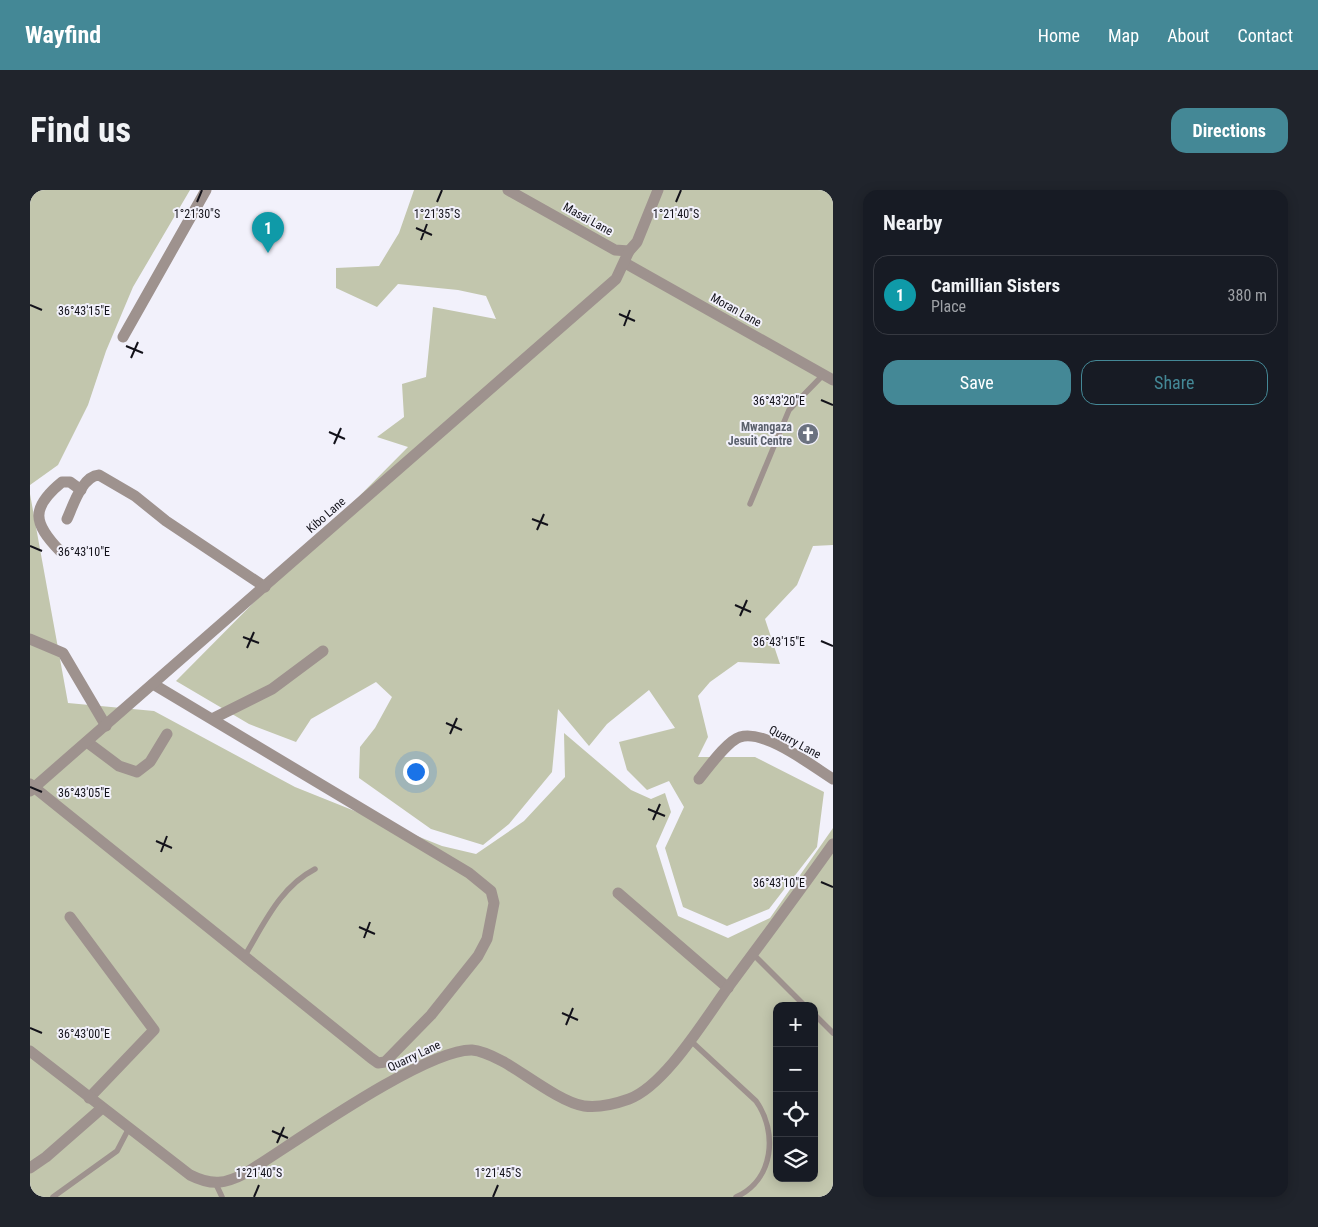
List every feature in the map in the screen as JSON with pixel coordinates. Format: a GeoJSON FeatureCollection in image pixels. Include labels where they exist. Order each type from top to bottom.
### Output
{"type":"FeatureCollection","features":[{"type":"Feature","properties":{"kind":"street"},"geometry":{"type":"LineString","coordinates":[[123,337],[206,190]]}},
{"type":"Feature","properties":{"kind":"street","name":"Masai Lane"},"geometry":{"type":"LineString","coordinates":[[508,190],[615,250],[629,251]]}},
{"type":"Feature","properties":{"kind":"street","name":"Kibo Lane"},"geometry":{"type":"LineString","coordinates":[[31,788],[106,726],[579,314],[616,279],[629,251],[637,242],[658,190]]}},
{"type":"Feature","properties":{"kind":"street","name":"Moran Lane"},"geometry":{"type":"LineString","coordinates":[[625,263],[828,377]]}},
{"type":"Feature","properties":{"kind":"street"},"geometry":{"type":"LineString","coordinates":[[67,519],[81,490],[92,477],[99,475],[135,496],[166,521],[265,587]]}},
{"type":"Feature","properties":{"kind":"street"},"geometry":{"type":"LineString","coordinates":[[60,551],[41,532],[38,515],[40,509],[44,499],[62,482],[70,482],[81,490]]}},
{"type":"Feature","properties":{"kind":"street"},"geometry":{"type":"LineString","coordinates":[[30,639],[63,654],[106,726]]}},
{"type":"Feature","properties":{"kind":"street"},"geometry":{"type":"LineString","coordinates":[[214,718],[272,689],[323,651]]}},
{"type":"Feature","properties":{"kind":"street"},"geometry":{"type":"LineString","coordinates":[[31,788],[371,1058],[378,1063],[385,1062],[431,1015],[478,956],[487,939],[494,903],[491,891],[469,873],[214,718],[154,684]]}},
{"type":"Feature","properties":{"kind":"street"},"geometry":{"type":"LineString","coordinates":[[87,742],[119,766],[137,772],[150,762],[167,734]]}},
{"type":"Feature","properties":{"kind":"street","name":"Quarry Lane"},"geometry":{"type":"LineString","coordinates":[[699,778],[732,742],[740,737],[754,736],[785,750],[833,779]]}},
{"type":"Feature","properties":{"kind":"street","name":"Quarry Lane"},"geometry":{"type":"LineString","coordinates":[[216,1184],[229,1182],[246,1173],[389,1083],[426,1064],[456,1052],[473,1050],[488,1054],[564,1098],[583,1106],[606,1106],[631,1098],[656,1080],[691,1041],[833,844]]}},
{"type":"Feature","properties":{"kind":"street"},"geometry":{"type":"LineString","coordinates":[[618,893],[728,988]]}},
{"type":"Feature","properties":{"kind":"street"},"geometry":{"type":"LineString","coordinates":[[70,917],[154,1030],[89,1098]]}},
{"type":"Feature","properties":{"kind":"street"},"geometry":{"type":"LineString","coordinates":[[30,1051],[190,1175],[204,1182],[216,1184]]}},
{"type":"Feature","properties":{"kind":"street"},"geometry":{"type":"LineString","coordinates":[[30,1168],[46,1157],[102,1108]]}},
{"type":"Feature","properties":{"kind":"lane"},"geometry":{"type":"LineString","coordinates":[[750,504],[789,410],[828,377]]}},
{"type":"Feature","properties":{"kind":"lane"},"geometry":{"type":"LineString","coordinates":[[244,957],[283,894],[302,876],[315,869]]}},
{"type":"Feature","properties":{"kind":"lane"},"geometry":{"type":"LineString","coordinates":[[753,954],[801,1002]]}},
{"type":"Feature","properties":{"kind":"lane"},"geometry":{"type":"LineString","coordinates":[[818,1018],[833,1033]]}},
{"type":"Feature","properties":{"kind":"lane"},"geometry":{"type":"LineString","coordinates":[[691,1041],[756,1100],[768,1127],[771,1147],[762,1174],[753,1185],[736,1197]]}},
{"type":"Feature","properties":{"kind":"lane"},"geometry":{"type":"LineString","coordinates":[[53,1197],[117,1150],[129,1128]]}},
{"type":"Feature","properties":{"kind":"lane"},"geometry":{"type":"LineString","coordinates":[[216,1184],[222,1197]]}},
{"type":"Feature","properties":{"kind":"green space"},"geometry":{"type":"Polygon","coordinates":[[[30,190],[190,190],[133,287],[106,351],[88,405],[58,465],[30,485],[30,190]]]}},
{"type":"Feature","properties":{"kind":"green space"},"geometry":{"type":"Polygon","coordinates":[[[414,190],[833,190],[833,545],[813,546],[797,585],[765,619],[780,664],[738,662],[710,682],[698,696],[708,737],[698,757],[755,757],[824,792],[817,847],[769,909],[727,926],[683,907],[665,848],[684,807],[669,781],[647,790],[627,770],[619,742],[675,728],[649,690],[607,724],[589,746],[558,709],[552,772],[509,824],[483,845],[431,829],[359,778],[360,747],[375,728],[392,697],[376,682],[311,719],[296,742],[249,724],[176,681],[408,447],[377,437],[404,417],[402,384],[426,377],[433,307],[496,319],[486,296],[458,290],[398,284],[377,307],[336,288],[336,268],[379,266],[399,233],[414,190]]]}},
{"type":"Feature","properties":{"kind":"green space"},"geometry":{"type":"Polygon","coordinates":[[[30,494],[68,703],[154,711],[295,787],[442,846],[476,854],[524,821],[565,777],[564,733],[631,790],[651,799],[665,793],[671,812],[656,846],[678,916],[728,938],[770,918],[833,828],[833,1197],[30,1197],[30,494]]]}},
{"type":"Feature","properties":{"kind":"place","name":"Camillian Sisters"},"geometry":{"type":"Point","coordinates":[268,253]}},
{"type":"Feature","properties":{"kind":"place","name":"Mwangaza Jesuit Centre"},"geometry":{"type":"Point","coordinates":[808,434]}}]}
